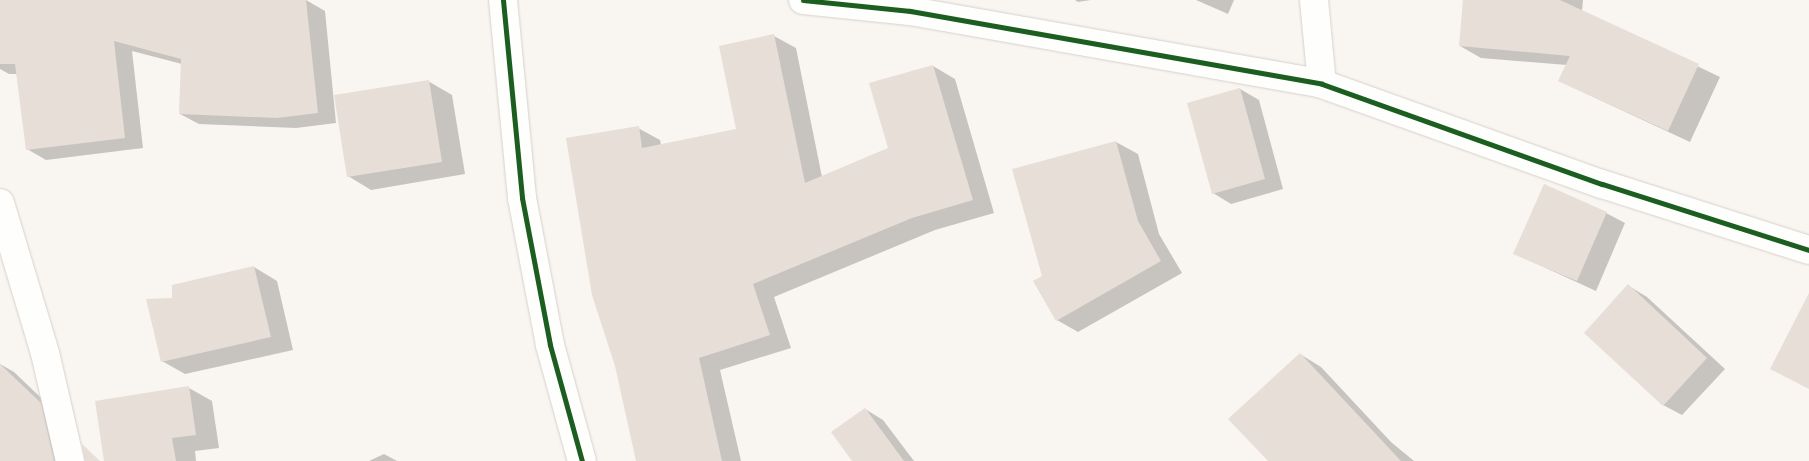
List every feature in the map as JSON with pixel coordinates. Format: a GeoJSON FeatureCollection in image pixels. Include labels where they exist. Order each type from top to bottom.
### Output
{"type":"FeatureCollection","features":[{"type":"Feature","properties":{"kind":"street"},"geometry":{"type":"LineString","coordinates":[[502,0],[522,198],[550,345],[582,461]]}},
{"type":"Feature","properties":{"kind":"street"},"geometry":{"type":"LineString","coordinates":[[803,0],[910,11],[1322,84],[1602,184],[1809,250]]}},
{"type":"Feature","properties":{"kind":"street"},"geometry":{"type":"LineString","coordinates":[[1314,0],[1322,84]]}},
{"type":"Feature","properties":{"kind":"street"},"geometry":{"type":"LineString","coordinates":[[0,203],[7,258],[45,353],[70,461]]}},
{"type":"Feature","properties":{"kind":"building"},"geometry":{"type":"Polygon","coordinates":[[[0,0],[306,0],[318,113],[277,118],[179,114],[181,59],[114,41],[125,138],[26,150],[15,64],[0,64],[0,0]]]}},
{"type":"Feature","properties":{"kind":"building"},"geometry":{"type":"Polygon","coordinates":[[[1463,0],[1560,0],[1699,64],[1668,131],[1558,81],[1570,56],[1459,46],[1463,0]]]}},
{"type":"Feature","properties":{"kind":"building"},"geometry":{"type":"Polygon","coordinates":[[[774,34],[805,183],[888,148],[869,83],[933,65],[973,200],[912,218],[753,284],[770,335],[699,358],[722,461],[636,461],[615,366],[592,295],[566,138],[639,126],[642,148],[736,129],[719,46],[774,34]]]}},
{"type":"Feature","properties":{"kind":"building"},"geometry":{"type":"Polygon","coordinates":[[[429,80],[442,162],[347,177],[334,95],[429,80]]]}},
{"type":"Feature","properties":{"kind":"building"},"geometry":{"type":"Polygon","coordinates":[[[1240,88],[1265,179],[1212,194],[1187,103],[1240,88]]]}},
{"type":"Feature","properties":{"kind":"building"},"geometry":{"type":"Polygon","coordinates":[[[1116,141],[1138,221],[1161,261],[1056,321],[1033,281],[1042,276],[1012,169],[1116,141]]]}},
{"type":"Feature","properties":{"kind":"building"},"geometry":{"type":"Polygon","coordinates":[[[1544,184],[1607,212],[1577,281],[1513,254],[1544,184]]]}},
{"type":"Feature","properties":{"kind":"building"},"geometry":{"type":"Polygon","coordinates":[[[254,266],[271,337],[161,362],[146,299],[172,298],[172,285],[254,266]]]}},
{"type":"Feature","properties":{"kind":"building"},"geometry":{"type":"Polygon","coordinates":[[[1628,284],[1707,358],[1663,406],[1584,333],[1628,284]]]}},
{"type":"Feature","properties":{"kind":"building"},"geometry":{"type":"Polygon","coordinates":[[[1809,293],[1809,389],[1770,369],[1809,293]]]}},
{"type":"Feature","properties":{"kind":"building"},"geometry":{"type":"Polygon","coordinates":[[[1300,353],[1401,461],[1268,461],[1228,419],[1300,353]]]}},
{"type":"Feature","properties":{"kind":"building"},"geometry":{"type":"Polygon","coordinates":[[[0,364],[41,403],[54,461],[0,461],[0,364]]]}},
{"type":"Feature","properties":{"kind":"building"},"geometry":{"type":"Polygon","coordinates":[[[189,386],[196,435],[172,438],[176,461],[104,461],[95,401],[189,386]]]}},
{"type":"Feature","properties":{"kind":"building"},"geometry":{"type":"Polygon","coordinates":[[[865,408],[904,461],[852,461],[831,432],[865,408]]]}},
{"type":"Feature","properties":{"kind":"building"},"geometry":{"type":"Polygon","coordinates":[[[82,444],[100,461],[85,461],[82,444]]]}},
{"type":"Feature","properties":{"kind":"cycle path"},"geometry":{"type":"LineString","coordinates":[[503,0],[522,198],[550,345],[582,461]]}},
{"type":"Feature","properties":{"kind":"cycle path"},"geometry":{"type":"LineString","coordinates":[[803,0],[910,11],[1322,84],[1602,184],[1809,250]]}}]}
